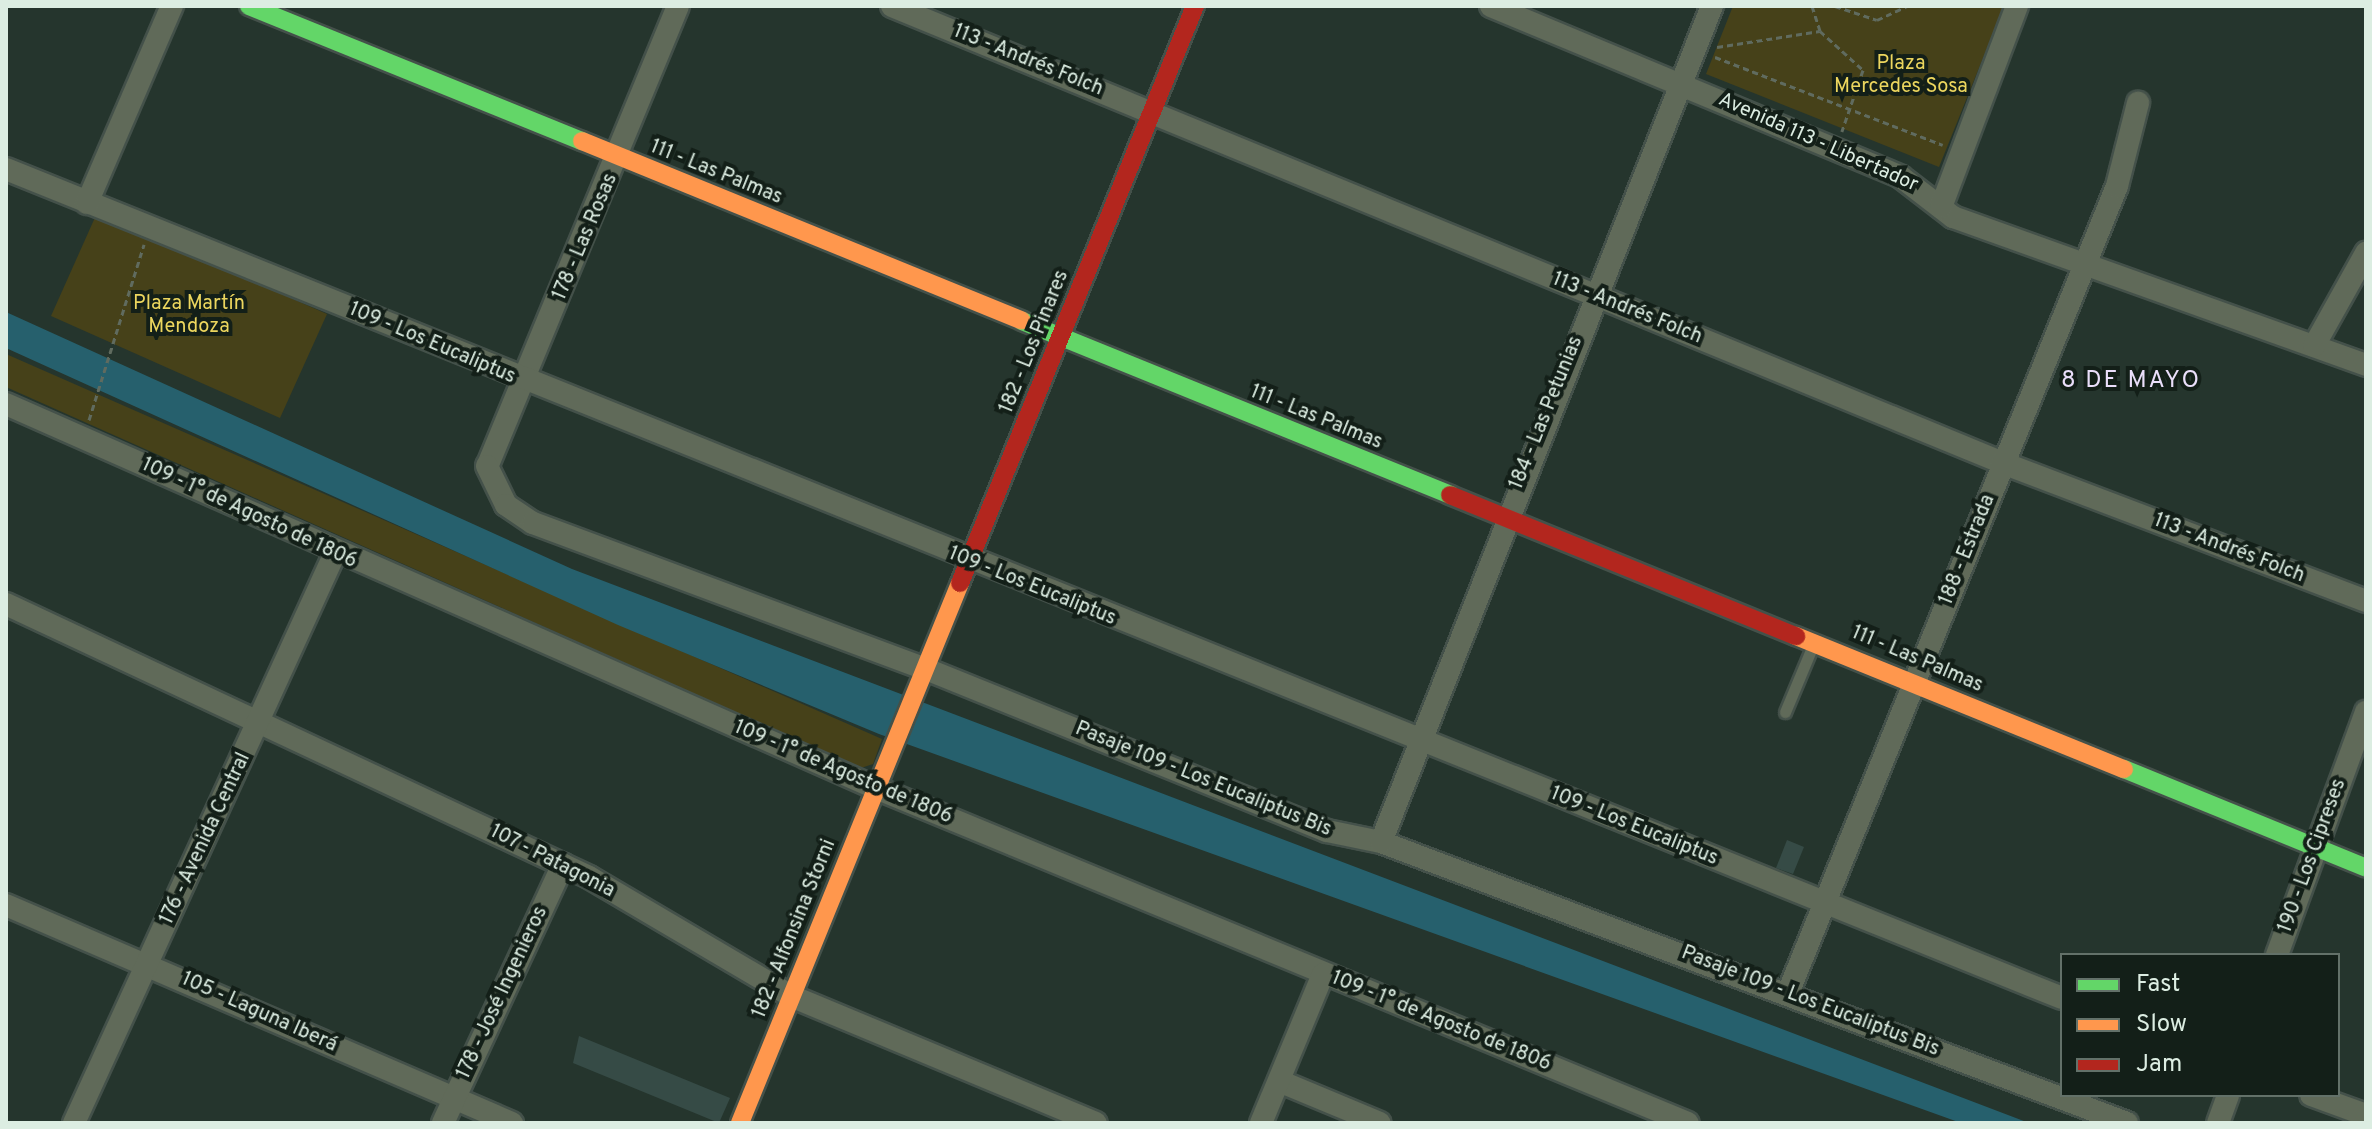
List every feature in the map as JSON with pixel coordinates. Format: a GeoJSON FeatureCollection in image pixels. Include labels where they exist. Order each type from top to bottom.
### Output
{"type":"FeatureCollection","features":[{"type":"Feature","properties":{"kind":"street"},"geometry":{"type":"LineString","coordinates":[[87,203],[172,6]]}},
{"type":"Feature","properties":{"kind":"street","name":"111 - Las Palmas"},"geometry":{"type":"LineString","coordinates":[[249,6],[1505,521],[1814,641],[2313,852],[2366,868]]}},
{"type":"Feature","properties":{"kind":"street","name":"178 - Las Rosas"},"geometry":{"type":"LineString","coordinates":[[487,466],[620,158],[678,6]]}},
{"type":"Feature","properties":{"kind":"street","name":"113 - Andrés Folch"},"geometry":{"type":"LineString","coordinates":[[892,6],[2003,463],[2366,601]]}},
{"type":"Feature","properties":{"kind":"street","name":"182 - Los Pinares"},"geometry":{"type":"LineString","coordinates":[[892,754],[1195,6]]}},
{"type":"Feature","properties":{"kind":"street","name":"Avenida 113 - Libertador"},"geometry":{"type":"LineString","coordinates":[[1491,6],[1836,148],[1919,187],[1941,207],[2085,268],[2366,365]]}},
{"type":"Feature","properties":{"kind":"street","name":"184 - Las Petunias"},"geometry":{"type":"LineString","coordinates":[[1381,842],[1594,295],[1712,6]]}},
{"type":"Feature","properties":{"kind":"street"},"geometry":{"type":"LineString","coordinates":[[1941,207],[2017,6]]}},
{"type":"Feature","properties":{"kind":"street","name":"188 - Estrada"},"geometry":{"type":"LineString","coordinates":[[1788,993],[2085,268],[2117,186],[2138,103]]}},
{"type":"Feature","properties":{"kind":"street","name":"109 - Los Eucaliptus"},"geometry":{"type":"LineString","coordinates":[[6,169],[149,225],[523,383],[2060,997]]}},
{"type":"Feature","properties":{"kind":"street"},"geometry":{"type":"LineString","coordinates":[[2314,346],[2366,253]]}},
{"type":"Feature","properties":{"kind":"street","name":"109 - 1° de Agosto de 1806"},"geometry":{"type":"LineString","coordinates":[[8,410],[334,555],[876,788],[1688,1123]]}},
{"type":"Feature","properties":{"kind":"street","name":"Pasaje 109 - Los Eucaliptus Bis"},"geometry":{"type":"LineString","coordinates":[[487,466],[497,495],[533,523],[926,669],[1327,831],[1381,842],[2127,1123]]}},
{"type":"Feature","properties":{"kind":"street","name":"176 - Avenida Central"},"geometry":{"type":"LineString","coordinates":[[74,1123],[334,555]]}},
{"type":"Feature","properties":{"kind":"street","name":"107 - Patagonia"},"geometry":{"type":"LineString","coordinates":[[6,604],[563,864],[791,996],[1096,1123]]}},
{"type":"Feature","properties":{"kind":"street","name":"190 - Los Cipreses"},"geometry":{"type":"LineString","coordinates":[[2278,953],[2366,712]]}},
{"type":"Feature","properties":{"kind":"street","name":"182 - Alfonsina Storni"},"geometry":{"type":"LineString","coordinates":[[740,1123],[892,754]]}},
{"type":"Feature","properties":{"kind":"street","name":"178 - José Ingenieros"},"geometry":{"type":"LineString","coordinates":[[443,1123],[563,864]]}},
{"type":"Feature","properties":{"kind":"street","name":"105 - Laguna Iberá"},"geometry":{"type":"LineString","coordinates":[[6,905],[512,1123]]}},
{"type":"Feature","properties":{"kind":"street"},"geometry":{"type":"LineString","coordinates":[[1261,1123],[1323,974]]}},
{"type":"Feature","properties":{"kind":"street"},"geometry":{"type":"LineString","coordinates":[[1279,1081],[1380,1123]]}},
{"type":"Feature","properties":{"kind":"street"},"geometry":{"type":"LineString","coordinates":[[2218,1123],[2227,1097]]}},
{"type":"Feature","properties":{"kind":"street"},"geometry":{"type":"LineString","coordinates":[[2316,1097],[2366,1115]]}},
{"type":"Feature","properties":{"kind":"lane"},"geometry":{"type":"LineString","coordinates":[[1785,712],[1814,641]]}},
{"type":"Feature","properties":{"kind":"path"},"geometry":{"type":"LineString","coordinates":[[1812,6],[1820,31],[1863,70],[1836,148]]}},
{"type":"Feature","properties":{"kind":"path"},"geometry":{"type":"LineString","coordinates":[[1835,6],[1877,20],[1907,6]]}},
{"type":"Feature","properties":{"kind":"path"},"geometry":{"type":"LineString","coordinates":[[1693,49],[1820,31]]}},
{"type":"Feature","properties":{"kind":"path"},"geometry":{"type":"LineString","coordinates":[[1693,49],[1961,153]]}},
{"type":"Feature","properties":{"kind":"path"},"geometry":{"type":"LineString","coordinates":[[94,408],[118,339],[149,225]]}},
{"type":"Feature","properties":{"kind":"green space","name":"Plaza Mercedes Sosa"},"geometry":{"type":"Polygon","coordinates":[[[1733,6],[2004,6],[1939,167],[1706,74],[1733,6]]]}},
{"type":"Feature","properties":{"kind":"green space","name":"Plaza Martín Mendoza"},"geometry":{"type":"Polygon","coordinates":[[[97,213],[327,314],[280,418],[51,316],[97,213]]]}},
{"type":"Feature","properties":{"kind":"green space"},"geometry":{"type":"Polygon","coordinates":[[[6,354],[882,739],[873,764],[861,768],[6,387],[6,354]]]}},
{"type":"Feature","properties":{"kind":"water"},"geometry":{"type":"Polygon","coordinates":[[[6,312],[572,569],[2029,1123],[1961,1123],[879,734],[618,625],[6,348],[6,312]]]}},
{"type":"Feature","properties":{"kind":"building"},"geometry":{"type":"Polygon","coordinates":[[[1787,840],[1804,847],[1793,874],[1776,868],[1787,840]]]}},
{"type":"Feature","properties":{"kind":"building"},"geometry":{"type":"Polygon","coordinates":[[[579,1036],[730,1098],[719,1123],[573,1063],[579,1036]]]}},
{"type":"Feature","properties":{"kind":"traffic: fast"},"geometry":{"type":"LineString","coordinates":[[249,6],[582,141]]}},
{"type":"Feature","properties":{"kind":"traffic: fast"},"geometry":{"type":"LineString","coordinates":[[1022,321],[1450,495]]}},
{"type":"Feature","properties":{"kind":"traffic: fast"},"geometry":{"type":"LineString","coordinates":[[2124,769],[2366,868]]}},
{"type":"Feature","properties":{"kind":"traffic: slow"},"geometry":{"type":"LineString","coordinates":[[582,141],[1022,321]]}},
{"type":"Feature","properties":{"kind":"traffic: slow"},"geometry":{"type":"LineString","coordinates":[[740,1123],[960,583]]}},
{"type":"Feature","properties":{"kind":"traffic: slow"},"geometry":{"type":"LineString","coordinates":[[1796,636],[2124,769]]}},
{"type":"Feature","properties":{"kind":"traffic: jam"},"geometry":{"type":"LineString","coordinates":[[960,583],[1195,6]]}},
{"type":"Feature","properties":{"kind":"traffic: jam"},"geometry":{"type":"LineString","coordinates":[[1450,495],[1796,636]]}},
{"type":"Feature","properties":{"kind":"district","name":"8 DE MAYO"},"geometry":{"type":"Point","coordinates":[2131,382]}}]}
